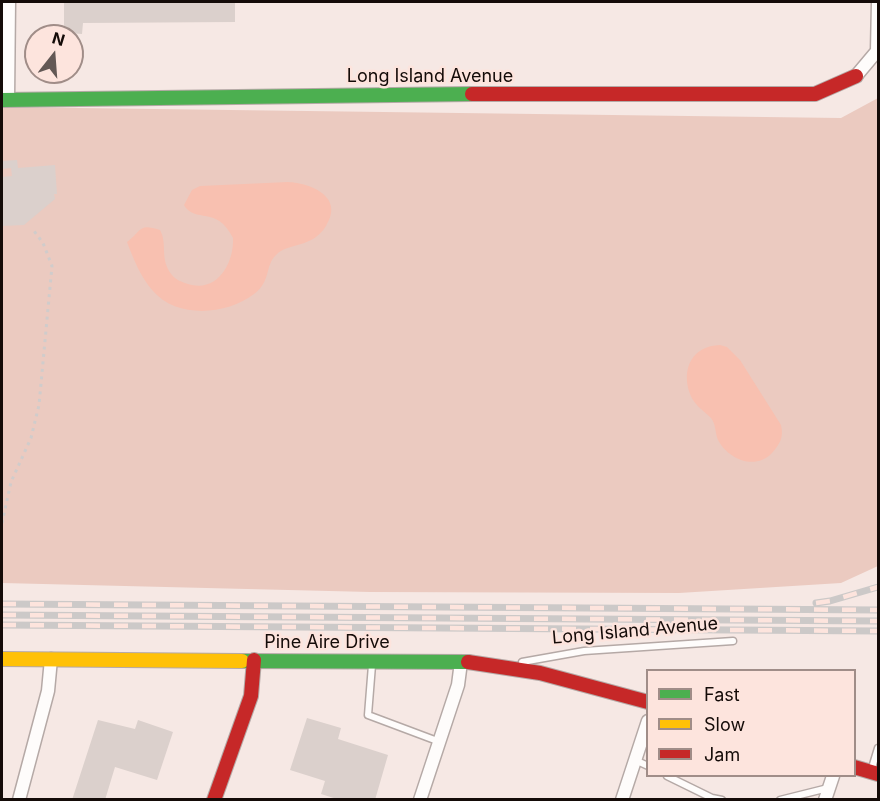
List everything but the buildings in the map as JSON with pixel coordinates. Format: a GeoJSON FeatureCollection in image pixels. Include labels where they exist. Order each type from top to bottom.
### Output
{"type":"FeatureCollection","features":[{"type":"Feature","properties":{"kind":"street"},"geometry":{"type":"LineString","coordinates":[[5,100],[9,2]]}},
{"type":"Feature","properties":{"kind":"street"},"geometry":{"type":"LineString","coordinates":[[856,76],[877,51],[878,2]]}},
{"type":"Feature","properties":{"kind":"street","name":"Long Island Avenue"},"geometry":{"type":"LineString","coordinates":[[5,100],[398,94],[815,94],[856,76]]}},
{"type":"Feature","properties":{"kind":"street","name":"Pine Aire Drive"},"geometry":{"type":"LineString","coordinates":[[2,659],[461,662],[505,665],[561,677],[646,701]]}},
{"type":"Feature","properties":{"kind":"street"},"geometry":{"type":"LineString","coordinates":[[19,800],[48,691],[51,659]]}},
{"type":"Feature","properties":{"kind":"street"},"geometry":{"type":"LineString","coordinates":[[214,800],[250,696],[254,660]]}},
{"type":"Feature","properties":{"kind":"street"},"geometry":{"type":"LineString","coordinates":[[420,800],[459,686],[461,662]]}},
{"type":"Feature","properties":{"kind":"street"},"geometry":{"type":"LineString","coordinates":[[622,800],[646,727]]}},
{"type":"Feature","properties":{"kind":"street"},"geometry":{"type":"LineString","coordinates":[[856,767],[875,773]]}},
{"type":"Feature","properties":{"kind":"street"},"geometry":{"type":"LineString","coordinates":[[827,794],[832,777]]}},
{"type":"Feature","properties":{"kind":"lane","name":"Long Island Avenue"},"geometry":{"type":"LineString","coordinates":[[505,665],[585,651],[733,641]]}},
{"type":"Feature","properties":{"kind":"lane"},"geometry":{"type":"LineString","coordinates":[[372,661],[368,715],[440,742]]}},
{"type":"Feature","properties":{"kind":"lane"},"geometry":{"type":"LineString","coordinates":[[875,773],[879,748]]}},
{"type":"Feature","properties":{"kind":"lane"},"geometry":{"type":"LineString","coordinates":[[635,760],[646,765]]}},
{"type":"Feature","properties":{"kind":"lane"},"geometry":{"type":"LineString","coordinates":[[669,777],[712,798],[722,800]]}},
{"type":"Feature","properties":{"kind":"lane"},"geometry":{"type":"LineString","coordinates":[[780,800],[827,794]]}},
{"type":"Feature","properties":{"kind":"path"},"geometry":{"type":"LineString","coordinates":[[2,523],[11,482],[30,438],[39,405],[52,266],[44,243],[34,231]]}},
{"type":"Feature","properties":{"kind":"shaded area"},"geometry":{"type":"Polygon","coordinates":[[[878,98],[878,566],[841,583],[679,593],[370,592],[2,583],[2,107],[841,118],[878,98]]]}},
{"type":"Feature","properties":{"kind":"shaded area"},"geometry":{"type":"Polygon","coordinates":[[[288,182],[306,185],[323,194],[331,207],[331,216],[326,226],[314,238],[287,248],[276,255],[270,264],[266,279],[254,294],[243,301],[217,310],[188,310],[163,300],[149,286],[127,242],[144,228],[160,230],[168,269],[179,281],[198,286],[207,284],[222,274],[227,266],[233,248],[233,238],[220,222],[189,211],[184,205],[192,190],[200,186],[288,182]]]}},
{"type":"Feature","properties":{"kind":"shaded area"},"geometry":{"type":"Polygon","coordinates":[[[720,345],[727,347],[740,360],[781,425],[782,437],[777,447],[772,453],[758,461],[742,460],[728,453],[718,440],[713,420],[696,404],[690,394],[687,376],[691,360],[702,350],[720,345]]]}},
{"type":"Feature","properties":{"kind":"railway"},"geometry":{"type":"LineString","coordinates":[[816,603],[878,587]]}},
{"type":"Feature","properties":{"kind":"railway"},"geometry":{"type":"LineString","coordinates":[[2,604],[878,610]]}},
{"type":"Feature","properties":{"kind":"railway"},"geometry":{"type":"LineString","coordinates":[[2,615],[878,621]]}},
{"type":"Feature","properties":{"kind":"railway"},"geometry":{"type":"LineString","coordinates":[[2,625],[878,631]]}},
{"type":"Feature","properties":{"kind":"traffic: fast"},"geometry":{"type":"LineString","coordinates":[[2,100],[472,94]]}},
{"type":"Feature","properties":{"kind":"traffic: fast"},"geometry":{"type":"LineString","coordinates":[[242,661],[468,662]]}},
{"type":"Feature","properties":{"kind":"traffic: slow"},"geometry":{"type":"LineString","coordinates":[[2,659],[242,661]]}},
{"type":"Feature","properties":{"kind":"traffic: jam"},"geometry":{"type":"LineString","coordinates":[[472,94],[815,94],[856,76]]}},
{"type":"Feature","properties":{"kind":"traffic: jam"},"geometry":{"type":"LineString","coordinates":[[214,800],[251,696],[254,660]]}},
{"type":"Feature","properties":{"kind":"traffic: jam"},"geometry":{"type":"LineString","coordinates":[[468,662],[540,673],[646,701]]}},
{"type":"Feature","properties":{"kind":"traffic: jam"},"geometry":{"type":"LineString","coordinates":[[856,768],[878,774]]}}]}
